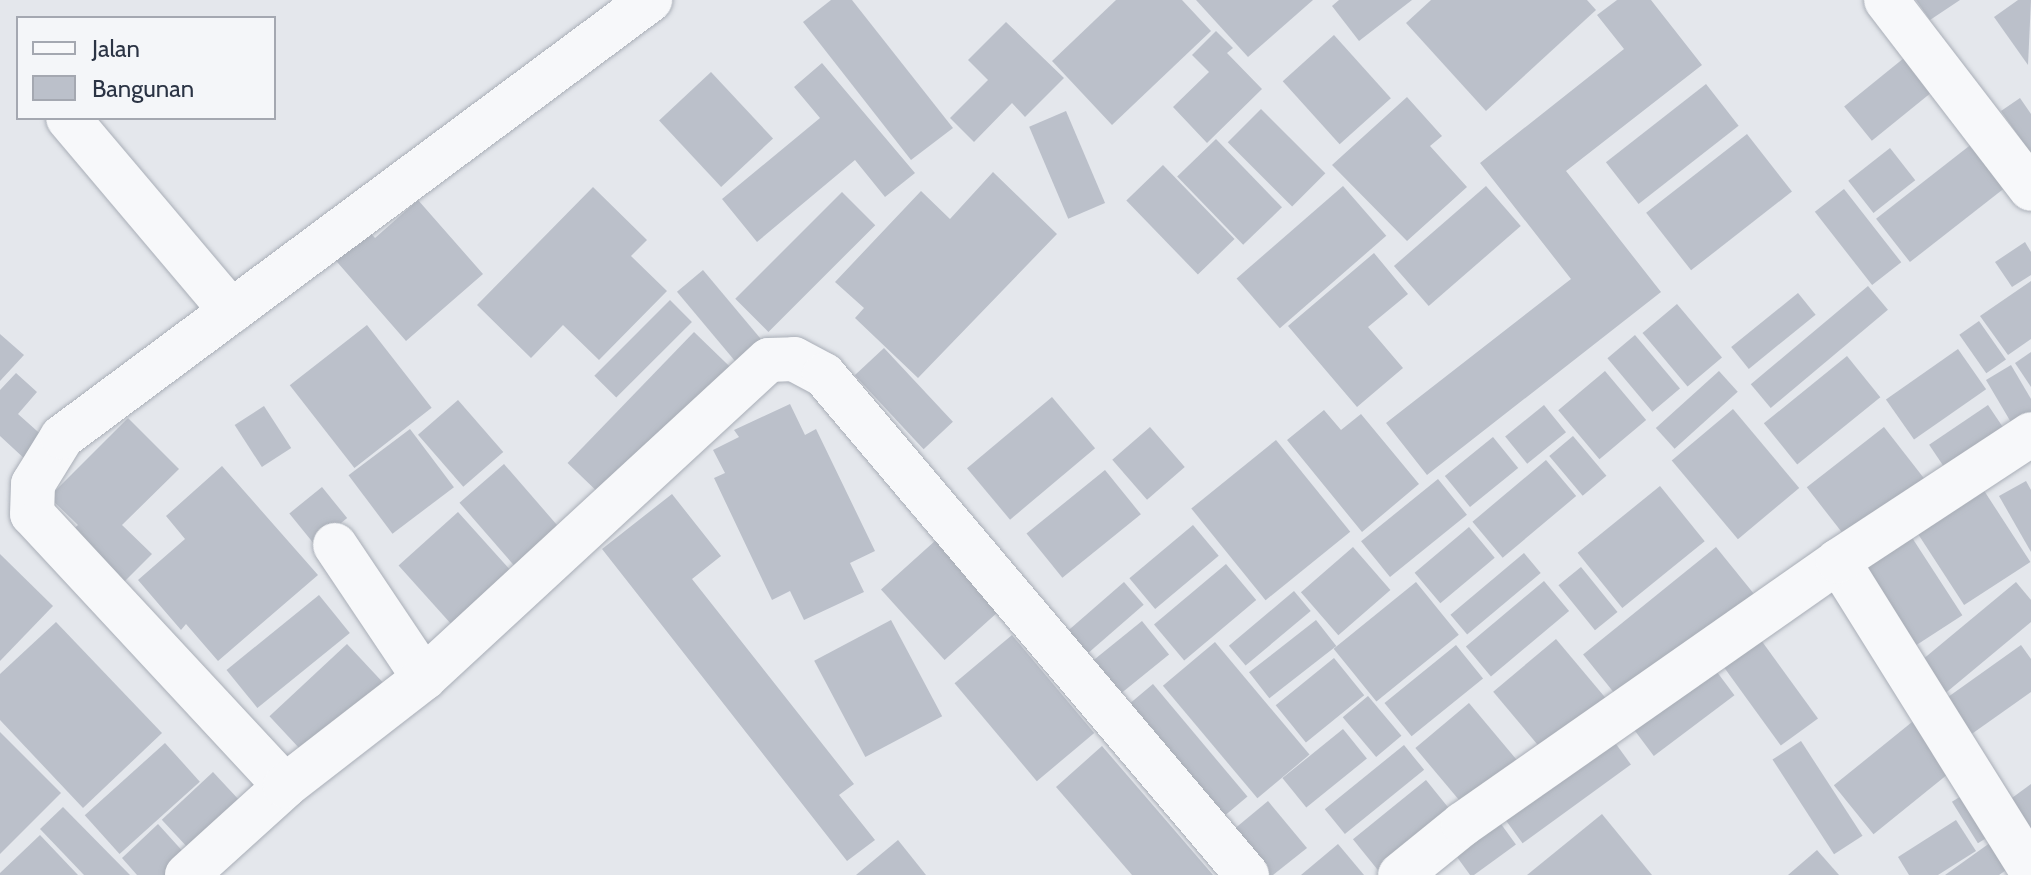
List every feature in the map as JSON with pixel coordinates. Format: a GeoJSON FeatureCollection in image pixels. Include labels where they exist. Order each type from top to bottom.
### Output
{"type":"FeatureCollection","features":[{"type":"Feature","properties":{"kind":"street"},"geometry":{"type":"LineString","coordinates":[[285,786],[32,514],[33,484],[62,437],[650,0]]}},
{"type":"Feature","properties":{"kind":"street"},"geometry":{"type":"LineString","coordinates":[[1886,0],[2031,189]]}},
{"type":"Feature","properties":{"kind":"street"},"geometry":{"type":"LineString","coordinates":[[70,120],[231,311]]}},
{"type":"Feature","properties":{"kind":"street"},"geometry":{"type":"LineString","coordinates":[[187,875],[285,786],[424,678],[769,360],[794,359],[824,375],[1247,875]]}},
{"type":"Feature","properties":{"kind":"street"},"geometry":{"type":"LineString","coordinates":[[1400,875],[1463,824],[1838,561],[2031,434]]}},
{"type":"Feature","properties":{"kind":"street"},"geometry":{"type":"LineString","coordinates":[[335,545],[424,678]]}},
{"type":"Feature","properties":{"kind":"street"},"geometry":{"type":"LineString","coordinates":[[1838,561],[2031,870]]}},
{"type":"Feature","properties":{"kind":"building"},"geometry":{"type":"Polygon","coordinates":[[[831,0],[852,0],[953,128],[911,160],[803,22],[831,0]]]}},
{"type":"Feature","properties":{"kind":"building"},"geometry":{"type":"Polygon","coordinates":[[[1116,0],[1182,0],[1211,31],[1112,125],[1052,61],[1116,0]]]}},
{"type":"Feature","properties":{"kind":"building"},"geometry":{"type":"Polygon","coordinates":[[[1196,0],[1313,0],[1248,57],[1196,0]]]}},
{"type":"Feature","properties":{"kind":"building"},"geometry":{"type":"Polygon","coordinates":[[[1339,0],[1412,0],[1359,41],[1332,6],[1339,0]]]}},
{"type":"Feature","properties":{"kind":"building"},"geometry":{"type":"Polygon","coordinates":[[[1431,0],[1587,0],[1596,10],[1486,111],[1406,23],[1431,0]]]}},
{"type":"Feature","properties":{"kind":"building"},"geometry":{"type":"Polygon","coordinates":[[[1617,0],[1651,0],[1702,65],[1566,171],[1661,292],[1427,475],[1386,423],[1571,279],[1480,163],[1624,49],[1597,15],[1617,0]]]}},
{"type":"Feature","properties":{"kind":"building"},"geometry":{"type":"Polygon","coordinates":[[[1916,0],[1960,0],[1930,20],[1916,0]]]}},
{"type":"Feature","properties":{"kind":"building"},"geometry":{"type":"Polygon","coordinates":[[[2018,0],[2031,0],[2028,65],[1994,17],[2018,0]]]}},
{"type":"Feature","properties":{"kind":"building"},"geometry":{"type":"Polygon","coordinates":[[[1006,22],[1064,78],[1025,117],[1012,103],[974,142],[950,118],[988,80],[968,60],[1006,22]]]}},
{"type":"Feature","properties":{"kind":"building"},"geometry":{"type":"Polygon","coordinates":[[[1216,31],[1233,48],[1227,53],[1262,89],[1207,143],[1173,107],[1209,72],[1192,55],[1216,31]]]}},
{"type":"Feature","properties":{"kind":"building"},"geometry":{"type":"Polygon","coordinates":[[[1334,35],[1391,98],[1340,144],[1283,81],[1334,35]]]}},
{"type":"Feature","properties":{"kind":"building"},"geometry":{"type":"Polygon","coordinates":[[[1904,58],[1932,92],[1872,141],[1844,106],[1904,58]]]}},
{"type":"Feature","properties":{"kind":"building"},"geometry":{"type":"Polygon","coordinates":[[[822,63],[915,173],[885,197],[855,160],[757,242],[722,199],[820,118],[794,87],[822,63]]]}},
{"type":"Feature","properties":{"kind":"building"},"geometry":{"type":"Polygon","coordinates":[[[711,72],[773,139],[721,187],[659,120],[711,72]]]}},
{"type":"Feature","properties":{"kind":"building"},"geometry":{"type":"Polygon","coordinates":[[[1706,84],[1739,126],[1639,204],[1606,162],[1706,84]]]}},
{"type":"Feature","properties":{"kind":"building"},"geometry":{"type":"Polygon","coordinates":[[[1407,97],[1442,136],[1430,146],[1467,187],[1407,241],[1332,165],[1407,97]]]}},
{"type":"Feature","properties":{"kind":"building"},"geometry":{"type":"Polygon","coordinates":[[[2020,98],[2031,114],[2031,154],[2001,111],[2020,98]]]}},
{"type":"Feature","properties":{"kind":"building"},"geometry":{"type":"Polygon","coordinates":[[[1261,109],[1325,173],[1292,207],[1228,142],[1261,109]]]}},
{"type":"Feature","properties":{"kind":"building"},"geometry":{"type":"Polygon","coordinates":[[[1066,111],[1105,203],[1068,219],[1029,127],[1066,111]]]}},
{"type":"Feature","properties":{"kind":"building"},"geometry":{"type":"Polygon","coordinates":[[[1747,134],[1792,192],[1691,270],[1646,213],[1747,134]]]}},
{"type":"Feature","properties":{"kind":"building"},"geometry":{"type":"Polygon","coordinates":[[[1216,139],[1282,207],[1243,245],[1177,177],[1216,139]]]}},
{"type":"Feature","properties":{"kind":"building"},"geometry":{"type":"Polygon","coordinates":[[[1973,143],[2007,186],[1910,262],[1876,219],[1973,143]]]}},
{"type":"Feature","properties":{"kind":"building"},"geometry":{"type":"Polygon","coordinates":[[[1890,148],[1915,180],[1873,213],[1848,181],[1890,148]]]}},
{"type":"Feature","properties":{"kind":"building"},"geometry":{"type":"Polygon","coordinates":[[[1163,165],[1235,239],[1198,275],[1126,200],[1163,165]]]}},
{"type":"Feature","properties":{"kind":"building"},"geometry":{"type":"Polygon","coordinates":[[[993,172],[1057,234],[918,378],[855,318],[864,308],[835,282],[921,191],[950,219],[993,172]]]}},
{"type":"Feature","properties":{"kind":"building"},"geometry":{"type":"Polygon","coordinates":[[[1343,186],[1386,236],[1280,328],[1237,279],[1343,186]]]}},
{"type":"Feature","properties":{"kind":"building"},"geometry":{"type":"Polygon","coordinates":[[[1486,186],[1521,226],[1429,306],[1394,266],[1486,186]]]}},
{"type":"Feature","properties":{"kind":"building"},"geometry":{"type":"Polygon","coordinates":[[[593,187],[647,240],[631,256],[667,291],[599,360],[563,325],[531,358],[477,305],[593,187]]]}},
{"type":"Feature","properties":{"kind":"building"},"geometry":{"type":"Polygon","coordinates":[[[1844,189],[1901,262],[1872,285],[1815,212],[1844,189]]]}},
{"type":"Feature","properties":{"kind":"building"},"geometry":{"type":"Polygon","coordinates":[[[842,192],[875,225],[768,332],[735,299],[842,192]]]}},
{"type":"Feature","properties":{"kind":"building"},"geometry":{"type":"Polygon","coordinates":[[[418,200],[483,274],[406,341],[331,255],[364,226],[375,238],[418,200]]]}},
{"type":"Feature","properties":{"kind":"building"},"geometry":{"type":"Polygon","coordinates":[[[2025,242],[2031,252],[2031,275],[2012,287],[1995,262],[2025,242]]]}},
{"type":"Feature","properties":{"kind":"building"},"geometry":{"type":"Polygon","coordinates":[[[1374,253],[1408,294],[1368,327],[1403,368],[1357,407],[1288,326],[1374,253]]]}},
{"type":"Feature","properties":{"kind":"building"},"geometry":{"type":"Polygon","coordinates":[[[703,270],[770,350],[744,372],[677,292],[703,270]]]}},
{"type":"Feature","properties":{"kind":"building"},"geometry":{"type":"Polygon","coordinates":[[[2031,281],[2031,339],[2008,355],[1980,316],[2031,281]]]}},
{"type":"Feature","properties":{"kind":"building"},"geometry":{"type":"Polygon","coordinates":[[[1868,286],[1888,310],[1771,408],[1751,384],[1868,286]]]}},
{"type":"Feature","properties":{"kind":"building"},"geometry":{"type":"Polygon","coordinates":[[[1798,293],[1816,315],[1749,369],[1731,347],[1798,293]]]}},
{"type":"Feature","properties":{"kind":"building"},"geometry":{"type":"Polygon","coordinates":[[[670,300],[692,322],[616,398],[594,376],[670,300]]]}},
{"type":"Feature","properties":{"kind":"building"},"geometry":{"type":"Polygon","coordinates":[[[1677,304],[1722,358],[1688,387],[1643,333],[1677,304]]]}},
{"type":"Feature","properties":{"kind":"building"},"geometry":{"type":"Polygon","coordinates":[[[1979,321],[2006,360],[1986,373],[1959,335],[1979,321]]]}},
{"type":"Feature","properties":{"kind":"building"},"geometry":{"type":"Polygon","coordinates":[[[367,325],[432,408],[354,468],[290,385],[367,325]]]}},
{"type":"Feature","properties":{"kind":"building"},"geometry":{"type":"Polygon","coordinates":[[[694,332],[737,374],[611,505],[568,463],[694,332]]]}},
{"type":"Feature","properties":{"kind":"building"},"geometry":{"type":"Polygon","coordinates":[[[0,334],[24,355],[0,381],[0,334]]]}},
{"type":"Feature","properties":{"kind":"building"},"geometry":{"type":"Polygon","coordinates":[[[1635,335],[1680,389],[1652,412],[1607,358],[1635,335]]]}},
{"type":"Feature","properties":{"kind":"building"},"geometry":{"type":"Polygon","coordinates":[[[884,348],[953,422],[924,449],[855,375],[884,348]]]}},
{"type":"Feature","properties":{"kind":"building"},"geometry":{"type":"Polygon","coordinates":[[[1958,349],[1986,389],[1914,440],[1886,399],[1958,349]]]}},
{"type":"Feature","properties":{"kind":"building"},"geometry":{"type":"Polygon","coordinates":[[[2031,352],[2031,387],[2015,363],[2031,352]]]}},
{"type":"Feature","properties":{"kind":"building"},"geometry":{"type":"Polygon","coordinates":[[[1847,356],[1880,397],[1797,465],[1764,423],[1847,356]]]}},
{"type":"Feature","properties":{"kind":"building"},"geometry":{"type":"Polygon","coordinates":[[[2011,365],[2031,399],[2031,413],[2012,424],[1986,380],[2011,365]]]}},
{"type":"Feature","properties":{"kind":"building"},"geometry":{"type":"Polygon","coordinates":[[[1605,371],[1646,420],[1599,459],[1558,410],[1605,371]]]}},
{"type":"Feature","properties":{"kind":"building"},"geometry":{"type":"Polygon","coordinates":[[[1719,371],[1738,392],[1675,449],[1656,428],[1719,371]]]}},
{"type":"Feature","properties":{"kind":"building"},"geometry":{"type":"Polygon","coordinates":[[[16,373],[37,392],[18,414],[46,439],[27,461],[0,436],[0,390],[16,373]]]}},
{"type":"Feature","properties":{"kind":"building"},"geometry":{"type":"Polygon","coordinates":[[[1052,397],[1095,448],[1010,520],[967,468],[1052,397]]]}},
{"type":"Feature","properties":{"kind":"building"},"geometry":{"type":"Polygon","coordinates":[[[458,400],[503,452],[463,487],[418,435],[458,400]]]}},
{"type":"Feature","properties":{"kind":"building"},"geometry":{"type":"Polygon","coordinates":[[[790,404],[805,435],[816,429],[875,551],[850,563],[864,592],[804,620],[790,591],[772,600],[714,478],[725,473],[713,450],[739,437],[734,430],[790,404]]]}},
{"type":"Feature","properties":{"kind":"building"},"geometry":{"type":"Polygon","coordinates":[[[1544,405],[1566,432],[1527,464],[1505,436],[1544,405]]]}},
{"type":"Feature","properties":{"kind":"building"},"geometry":{"type":"Polygon","coordinates":[[[1988,405],[2007,433],[1948,473],[1929,445],[1988,405]]]}},
{"type":"Feature","properties":{"kind":"building"},"geometry":{"type":"Polygon","coordinates":[[[264,406],[291,448],[262,467],[235,425],[264,406]]]}},
{"type":"Feature","properties":{"kind":"building"},"geometry":{"type":"Polygon","coordinates":[[[1733,409],[1799,488],[1738,539],[1672,460],[1733,409]]]}},
{"type":"Feature","properties":{"kind":"building"},"geometry":{"type":"Polygon","coordinates":[[[1324,410],[1341,430],[1361,414],[1419,484],[1362,532],[1287,440],[1324,410]]]}},
{"type":"Feature","properties":{"kind":"building"},"geometry":{"type":"Polygon","coordinates":[[[128,418],[179,469],[122,525],[152,554],[117,589],[65,537],[78,525],[49,497],[128,418]]]}},
{"type":"Feature","properties":{"kind":"building"},"geometry":{"type":"Polygon","coordinates":[[[1150,427],[1185,467],[1147,500],[1112,460],[1150,427]]]}},
{"type":"Feature","properties":{"kind":"building"},"geometry":{"type":"Polygon","coordinates":[[[1884,427],[1931,487],[1854,547],[1807,487],[1884,427]]]}},
{"type":"Feature","properties":{"kind":"building"},"geometry":{"type":"Polygon","coordinates":[[[410,429],[454,487],[392,534],[349,475],[410,429]]]}},
{"type":"Feature","properties":{"kind":"building"},"geometry":{"type":"Polygon","coordinates":[[[1573,436],[1606,476],[1583,496],[1549,456],[1573,436]]]}},
{"type":"Feature","properties":{"kind":"building"},"geometry":{"type":"Polygon","coordinates":[[[1493,437],[1518,468],[1470,507],[1445,476],[1493,437]]]}},
{"type":"Feature","properties":{"kind":"building"},"geometry":{"type":"Polygon","coordinates":[[[1276,440],[1350,532],[1266,600],[1191,509],[1276,440]]]}},
{"type":"Feature","properties":{"kind":"building"},"geometry":{"type":"Polygon","coordinates":[[[1546,460],[1576,496],[1503,558],[1472,522],[1546,460]]]}},
{"type":"Feature","properties":{"kind":"building"},"geometry":{"type":"Polygon","coordinates":[[[504,464],[566,535],[521,574],[459,503],[504,464]]]}},
{"type":"Feature","properties":{"kind":"building"},"geometry":{"type":"Polygon","coordinates":[[[222,466],[318,575],[218,661],[186,624],[181,630],[138,580],[185,539],[166,516],[222,466]]]}},
{"type":"Feature","properties":{"kind":"building"},"geometry":{"type":"Polygon","coordinates":[[[1105,470],[1141,514],[1062,578],[1027,534],[1105,470]]]}},
{"type":"Feature","properties":{"kind":"building"},"geometry":{"type":"Polygon","coordinates":[[[1438,479],[1467,515],[1390,577],[1361,541],[1438,479]]]}},
{"type":"Feature","properties":{"kind":"building"},"geometry":{"type":"Polygon","coordinates":[[[2026,481],[2031,490],[2031,552],[1999,496],[2026,481]]]}},
{"type":"Feature","properties":{"kind":"building"},"geometry":{"type":"Polygon","coordinates":[[[1660,486],[1705,541],[1622,608],[1578,553],[1660,486]]]}},
{"type":"Feature","properties":{"kind":"building"},"geometry":{"type":"Polygon","coordinates":[[[322,487],[347,518],[315,545],[289,513],[322,487]]]}},
{"type":"Feature","properties":{"kind":"building"},"geometry":{"type":"Polygon","coordinates":[[[1983,489],[2030,562],[1964,605],[1917,532],[1983,489]]]}},
{"type":"Feature","properties":{"kind":"building"},"geometry":{"type":"Polygon","coordinates":[[[672,494],[721,556],[692,579],[854,784],[839,795],[875,840],[847,861],[602,549],[672,494]]]}},
{"type":"Feature","properties":{"kind":"building"},"geometry":{"type":"Polygon","coordinates":[[[458,512],[522,583],[462,636],[399,566],[458,512]]]}},
{"type":"Feature","properties":{"kind":"building"},"geometry":{"type":"Polygon","coordinates":[[[1193,525],[1219,556],[1155,609],[1129,578],[1193,525]]]}},
{"type":"Feature","properties":{"kind":"building"},"geometry":{"type":"Polygon","coordinates":[[[1469,527],[1495,558],[1440,603],[1415,573],[1469,527]]]}},
{"type":"Feature","properties":{"kind":"building"},"geometry":{"type":"Polygon","coordinates":[[[1909,533],[1962,615],[1910,650],[1856,567],[1909,533]]]}},
{"type":"Feature","properties":{"kind":"building"},"geometry":{"type":"Polygon","coordinates":[[[936,540],[1000,611],[945,660],[881,590],[936,540]]]}},
{"type":"Feature","properties":{"kind":"building"},"geometry":{"type":"Polygon","coordinates":[[[1353,547],[1390,590],[1338,635],[1301,592],[1353,547]]]}},
{"type":"Feature","properties":{"kind":"building"},"geometry":{"type":"Polygon","coordinates":[[[1716,547],[1756,596],[1623,704],[1583,655],[1716,547]]]}},
{"type":"Feature","properties":{"kind":"building"},"geometry":{"type":"Polygon","coordinates":[[[1524,553],[1541,573],[1467,635],[1450,615],[1524,553]]]}},
{"type":"Feature","properties":{"kind":"building"},"geometry":{"type":"Polygon","coordinates":[[[0,554],[53,606],[0,661],[0,554]]]}},
{"type":"Feature","properties":{"kind":"building"},"geometry":{"type":"Polygon","coordinates":[[[1226,564],[1256,600],[1184,660],[1154,624],[1226,564]]]}},
{"type":"Feature","properties":{"kind":"building"},"geometry":{"type":"Polygon","coordinates":[[[1581,567],[1618,612],[1595,630],[1558,585],[1581,567]]]}},
{"type":"Feature","properties":{"kind":"building"},"geometry":{"type":"Polygon","coordinates":[[[1544,581],[1569,611],[1491,676],[1466,647],[1544,581]]]}},
{"type":"Feature","properties":{"kind":"building"},"geometry":{"type":"Polygon","coordinates":[[[1124,582],[1144,605],[1083,657],[1064,634],[1124,582]]]}},
{"type":"Feature","properties":{"kind":"building"},"geometry":{"type":"Polygon","coordinates":[[[1416,582],[1459,635],[1376,702],[1334,649],[1416,582]]]}},
{"type":"Feature","properties":{"kind":"building"},"geometry":{"type":"Polygon","coordinates":[[[2016,582],[2031,600],[2031,622],[1942,696],[1916,665],[2016,582]]]}},
{"type":"Feature","properties":{"kind":"building"},"geometry":{"type":"Polygon","coordinates":[[[1294,591],[1311,611],[1246,666],[1229,646],[1294,591]]]}},
{"type":"Feature","properties":{"kind":"building"},"geometry":{"type":"Polygon","coordinates":[[[319,595],[350,633],[257,708],[227,670],[319,595]]]}},
{"type":"Feature","properties":{"kind":"building"},"geometry":{"type":"Polygon","coordinates":[[[891,620],[942,716],[865,757],[814,661],[891,620]]]}},
{"type":"Feature","properties":{"kind":"building"},"geometry":{"type":"Polygon","coordinates":[[[1316,620],[1336,646],[1269,698],[1249,672],[1316,620]]]}},
{"type":"Feature","properties":{"kind":"building"},"geometry":{"type":"Polygon","coordinates":[[[1142,621],[1169,654],[1113,700],[1086,666],[1142,621]]]}},
{"type":"Feature","properties":{"kind":"building"},"geometry":{"type":"Polygon","coordinates":[[[56,622],[162,733],[83,808],[0,720],[0,674],[56,622]]]}},
{"type":"Feature","properties":{"kind":"building"},"geometry":{"type":"Polygon","coordinates":[[[1012,635],[1094,733],[1037,781],[955,683],[1012,635]]]}},
{"type":"Feature","properties":{"kind":"building"},"geometry":{"type":"Polygon","coordinates":[[[1556,639],[1609,703],[1547,755],[1493,692],[1556,639]]]}},
{"type":"Feature","properties":{"kind":"building"},"geometry":{"type":"Polygon","coordinates":[[[1761,640],[1818,718],[1781,746],[1724,667],[1761,640]]]}},
{"type":"Feature","properties":{"kind":"building"},"geometry":{"type":"Polygon","coordinates":[[[1215,642],[1309,755],[1257,798],[1163,686],[1215,642]]]}},
{"type":"Feature","properties":{"kind":"building"},"geometry":{"type":"Polygon","coordinates":[[[347,644],[383,683],[306,755],[269,716],[347,644]]]}},
{"type":"Feature","properties":{"kind":"building"},"geometry":{"type":"Polygon","coordinates":[[[1456,645],[1483,678],[1412,736],[1385,703],[1456,645]]]}},
{"type":"Feature","properties":{"kind":"building"},"geometry":{"type":"Polygon","coordinates":[[[2021,645],[2031,659],[2031,692],[1966,738],[1941,702],[2021,645]]]}},
{"type":"Feature","properties":{"kind":"building"},"geometry":{"type":"Polygon","coordinates":[[[1334,658],[1364,695],[1306,743],[1276,705],[1334,658]]]}},
{"type":"Feature","properties":{"kind":"building"},"geometry":{"type":"Polygon","coordinates":[[[1711,664],[1734,695],[1654,756],[1630,725],[1711,664]]]}},
{"type":"Feature","properties":{"kind":"building"},"geometry":{"type":"Polygon","coordinates":[[[1153,684],[1247,797],[1215,824],[1120,712],[1153,684]]]}},
{"type":"Feature","properties":{"kind":"building"},"geometry":{"type":"Polygon","coordinates":[[[1368,696],[1401,736],[1376,757],[1343,717],[1368,696]]]}},
{"type":"Feature","properties":{"kind":"building"},"geometry":{"type":"Polygon","coordinates":[[[1469,703],[1522,766],[1468,811],[1415,748],[1469,703]]]}},
{"type":"Feature","properties":{"kind":"building"},"geometry":{"type":"Polygon","coordinates":[[[1917,718],[1957,767],[1873,834],[1834,785],[1917,718]]]}},
{"type":"Feature","properties":{"kind":"building"},"geometry":{"type":"Polygon","coordinates":[[[1343,729],[1367,759],[1306,808],[1282,778],[1343,729]]]}},
{"type":"Feature","properties":{"kind":"building"},"geometry":{"type":"Polygon","coordinates":[[[0,732],[61,793],[0,854],[0,732]]]}},
{"type":"Feature","properties":{"kind":"building"},"geometry":{"type":"Polygon","coordinates":[[[1608,733],[1631,765],[1523,843],[1500,812],[1608,733]]]}},
{"type":"Feature","properties":{"kind":"building"},"geometry":{"type":"Polygon","coordinates":[[[1801,741],[1863,836],[1834,854],[1772,760],[1801,741]]]}},
{"type":"Feature","properties":{"kind":"building"},"geometry":{"type":"Polygon","coordinates":[[[165,743],[200,782],[120,854],[85,815],[165,743]]]}},
{"type":"Feature","properties":{"kind":"building"},"geometry":{"type":"Polygon","coordinates":[[[1404,745],[1424,770],[1345,834],[1325,809],[1404,745]]]}},
{"type":"Feature","properties":{"kind":"building"},"geometry":{"type":"Polygon","coordinates":[[[1102,746],[1213,875],[1132,875],[1056,787],[1102,746]]]}},
{"type":"Feature","properties":{"kind":"building"},"geometry":{"type":"Polygon","coordinates":[[[213,772],[252,814],[201,861],[162,820],[213,772]]]}},
{"type":"Feature","properties":{"kind":"building"},"geometry":{"type":"Polygon","coordinates":[[[1426,780],[1454,815],[1381,874],[1353,839],[1426,780]]]}},
{"type":"Feature","properties":{"kind":"building"},"geometry":{"type":"Polygon","coordinates":[[[2031,784],[2031,847],[2001,806],[2031,784]]]}},
{"type":"Feature","properties":{"kind":"building"},"geometry":{"type":"Polygon","coordinates":[[[1974,788],[2000,830],[1978,843],[1952,802],[1974,788]]]}},
{"type":"Feature","properties":{"kind":"building"},"geometry":{"type":"Polygon","coordinates":[[[1268,801],[1307,848],[1273,875],[1261,875],[1227,835],[1268,801]]]}},
{"type":"Feature","properties":{"kind":"building"},"geometry":{"type":"Polygon","coordinates":[[[63,807],[130,875],[84,875],[40,829],[63,807]]]}},
{"type":"Feature","properties":{"kind":"building"},"geometry":{"type":"Polygon","coordinates":[[[1493,813],[1516,845],[1474,875],[1470,875],[1449,845],[1493,813]]]}},
{"type":"Feature","properties":{"kind":"building"},"geometry":{"type":"Polygon","coordinates":[[[1602,814],[1652,875],[1527,875],[1602,814]]]}},
{"type":"Feature","properties":{"kind":"building"},"geometry":{"type":"Polygon","coordinates":[[[1956,820],[1976,851],[1938,875],[1909,875],[1898,857],[1956,820]]]}},
{"type":"Feature","properties":{"kind":"building"},"geometry":{"type":"Polygon","coordinates":[[[158,824],[196,866],[186,875],[137,875],[122,858],[158,824]]]}},
{"type":"Feature","properties":{"kind":"building"},"geometry":{"type":"Polygon","coordinates":[[[40,835],[78,875],[0,875],[0,873],[40,835]]]}},
{"type":"Feature","properties":{"kind":"building"},"geometry":{"type":"Polygon","coordinates":[[[2001,835],[2019,861],[1999,875],[1945,875],[2001,835]]]}},
{"type":"Feature","properties":{"kind":"building"},"geometry":{"type":"Polygon","coordinates":[[[898,840],[926,875],[856,875],[898,840]]]}},
{"type":"Feature","properties":{"kind":"building"},"geometry":{"type":"Polygon","coordinates":[[[1338,844],[1364,875],[1301,875],[1338,844]]]}},
{"type":"Feature","properties":{"kind":"building"},"geometry":{"type":"Polygon","coordinates":[[[1817,850],[1839,875],[1788,875],[1817,850]]]}}]}
